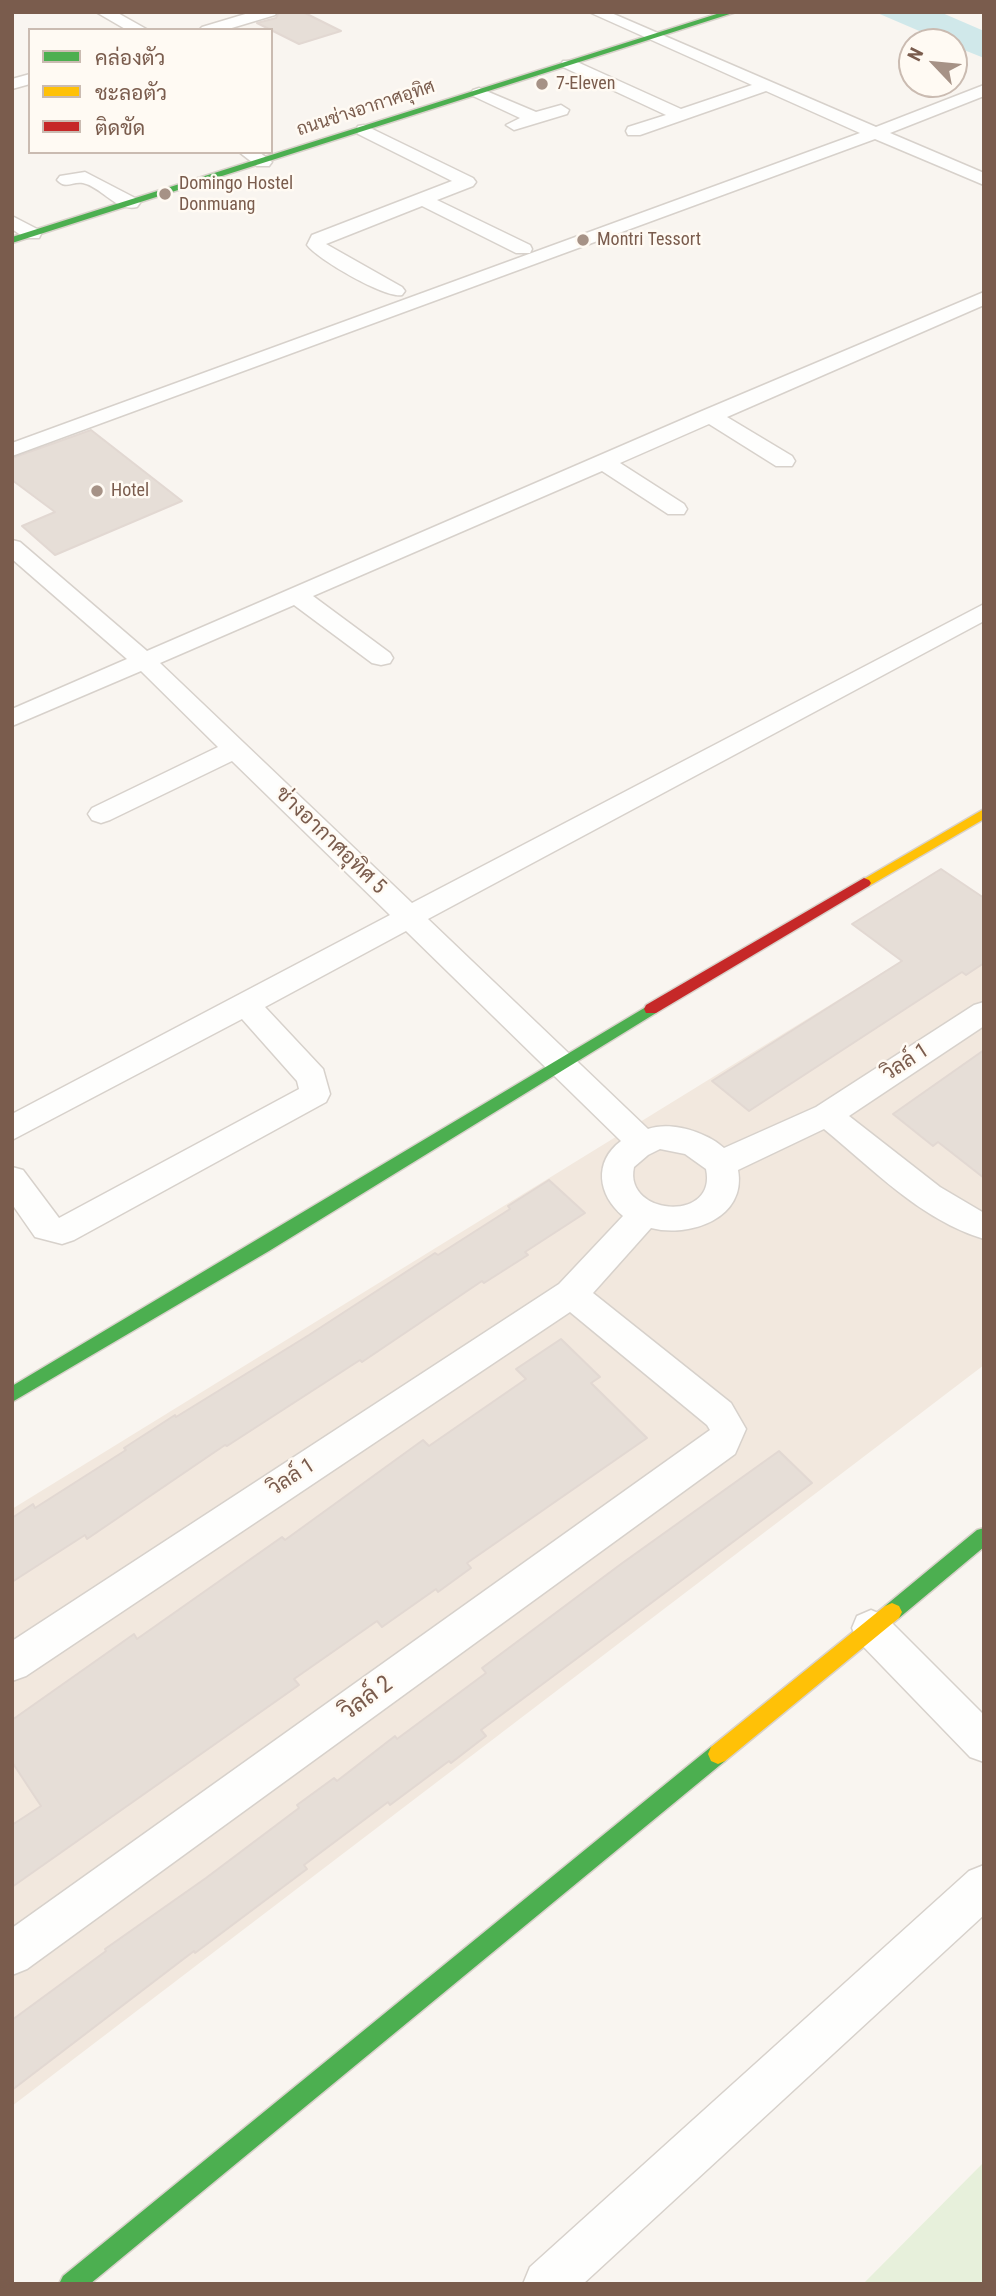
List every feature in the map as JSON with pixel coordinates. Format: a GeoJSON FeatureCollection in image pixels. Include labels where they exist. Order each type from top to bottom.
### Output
{"type":"FeatureCollection","features":[{"type":"Feature","properties":{"kind":"street"},"geometry":{"type":"LineString","coordinates":[[103,12],[137,28]]}},
{"type":"Feature","properties":{"kind":"street"},"geometry":{"type":"LineString","coordinates":[[214,28],[270,12]]}},
{"type":"Feature","properties":{"kind":"street"},"geometry":{"type":"LineString","coordinates":[[596,12],[984,180]]}},
{"type":"Feature","properties":{"kind":"street","name":"ถนนช่างอากาศอุทิศ"},"geometry":{"type":"LineString","coordinates":[[12,240],[732,12]]}},
{"type":"Feature","properties":{"kind":"street"},"geometry":{"type":"LineString","coordinates":[[569,64],[680,115]]}},
{"type":"Feature","properties":{"kind":"street"},"geometry":{"type":"LineString","coordinates":[[634,131],[766,86]]}},
{"type":"Feature","properties":{"kind":"street"},"geometry":{"type":"LineString","coordinates":[[12,450],[871,132],[954,104],[984,90]]}},
{"type":"Feature","properties":{"kind":"street"},"geometry":{"type":"LineString","coordinates":[[479,93],[535,118]]}},
{"type":"Feature","properties":{"kind":"street"},"geometry":{"type":"LineString","coordinates":[[513,125],[561,110]]}},
{"type":"Feature","properties":{"kind":"street"},"geometry":{"type":"LineString","coordinates":[[364,130],[467,182],[319,239],[316,245],[395,291]]}},
{"type":"Feature","properties":{"kind":"street"},"geometry":{"type":"LineString","coordinates":[[250,154],[263,162]]}},
{"type":"Feature","properties":{"kind":"street"},"geometry":{"type":"LineString","coordinates":[[66,180],[85,177],[131,203]]}},
{"type":"Feature","properties":{"kind":"street"},"geometry":{"type":"LineString","coordinates":[[424,200],[523,249]]}},
{"type":"Feature","properties":{"kind":"street"},"geometry":{"type":"LineString","coordinates":[[12,221],[32,234]]}},
{"type":"Feature","properties":{"kind":"street"},"geometry":{"type":"LineString","coordinates":[[12,718],[984,298]]}},
{"type":"Feature","properties":{"kind":"street"},"geometry":{"type":"LineString","coordinates":[[709,415],[783,461]]}},
{"type":"Feature","properties":{"kind":"street"},"geometry":{"type":"LineString","coordinates":[[603,462],[676,509]]}},
{"type":"Feature","properties":{"kind":"street","name":"ช่างอากาศอุทิศ 5"},"geometry":{"type":"LineString","coordinates":[[12,547],[144,661],[642,1142]]}},
{"type":"Feature","properties":{"kind":"street"},"geometry":{"type":"LineString","coordinates":[[296,595],[381,659]]}},
{"type":"Feature","properties":{"kind":"street"},"geometry":{"type":"LineString","coordinates":[[12,1128],[984,611]]}},
{"type":"Feature","properties":{"kind":"street"},"geometry":{"type":"LineString","coordinates":[[101,814],[236,749]]}},
{"type":"Feature","properties":{"kind":"street"},"geometry":{"type":"LineString","coordinates":[[12,1395],[275,1238],[560,1062],[984,813]]}},
{"type":"Feature","properties":{"kind":"street"},"geometry":{"type":"LineString","coordinates":[[12,1179],[47,1228],[62,1231],[315,1094],[312,1077],[245,1004]]}},
{"type":"Feature","properties":{"kind":"street","name":"วิลล์ 1"},"geometry":{"type":"LineString","coordinates":[[720,1166],[752,1148],[827,1115],[984,1012]]}},
{"type":"Feature","properties":{"kind":"street"},"geometry":{"type":"LineString","coordinates":[[827,1115],[950,1213],[977,1226],[984,1226]]}},
{"type":"Feature","properties":{"kind":"street"},"geometry":{"type":"LineString","coordinates":[[678,1138],[703,1148],[720,1166],[723,1181],[719,1197],[706,1210],[687,1218],[666,1219],[645,1214],[630,1204],[620,1192],[616,1178],[618,1163],[628,1151],[642,1142],[678,1138]]}},
{"type":"Feature","properties":{"kind":"street","name":"วิลล์ 1"},"geometry":{"type":"LineString","coordinates":[[12,1662],[571,1294],[645,1214]]}},
{"type":"Feature","properties":{"kind":"street","name":"วิลล์ 2"},"geometry":{"type":"LineString","coordinates":[[12,1954],[722,1443],[727,1429],[719,1414],[571,1294]]}},
{"type":"Feature","properties":{"kind":"street"},"geometry":{"type":"LineString","coordinates":[[71,2284],[984,1536]]}},
{"type":"Feature","properties":{"kind":"street"},"geometry":{"type":"LineString","coordinates":[[871,1628],[984,1743]]}},
{"type":"Feature","properties":{"kind":"street"},"geometry":{"type":"LineString","coordinates":[[547,2284],[984,1886]]}},
{"type":"Feature","properties":{"kind":"shaded area"},"geometry":{"type":"Polygon","coordinates":[[[984,910],[984,1365],[12,2106],[12,1509],[984,910]]]}},
{"type":"Feature","properties":{"kind":"green space"},"geometry":{"type":"Polygon","coordinates":[[[984,2162],[984,2284],[863,2284],[984,2162]]]}},
{"type":"Feature","properties":{"kind":"water"},"geometry":{"type":"Polygon","coordinates":[[[875,12],[940,12],[984,31],[984,58],[968,52],[968,28],[912,28],[875,12]]]}},
{"type":"Feature","properties":{"kind":"building"},"geometry":{"type":"Polygon","coordinates":[[[279,12],[303,12],[341,31],[299,44],[273,31],[273,28],[257,23],[276,18],[279,12]]]}},
{"type":"Feature","properties":{"kind":"building","name":"Hotel"},"geometry":{"type":"Polygon","coordinates":[[[91,430],[182,501],[55,555],[22,526],[55,512],[12,480],[12,458],[91,430]]]}},
{"type":"Feature","properties":{"kind":"building"},"geometry":{"type":"Polygon","coordinates":[[[941,869],[984,898],[984,963],[966,975],[962,972],[749,1111],[712,1081],[902,961],[852,924],[941,869]]]}},
{"type":"Feature","properties":{"kind":"building"},"geometry":{"type":"Polygon","coordinates":[[[984,1050],[984,1178],[938,1142],[933,1146],[893,1114],[984,1050]]]}},
{"type":"Feature","properties":{"kind":"building"},"geometry":{"type":"Polygon","coordinates":[[[549,1180],[585,1213],[525,1252],[528,1255],[484,1283],[482,1281],[362,1362],[360,1360],[225,1445],[87,1539],[85,1535],[12,1582],[12,1518],[33,1504],[35,1508],[175,1415],[176,1417],[309,1335],[435,1253],[438,1255],[510,1209],[508,1206],[549,1180]]]}},
{"type":"Feature","properties":{"kind":"building"},"geometry":{"type":"Polygon","coordinates":[[[561,1339],[600,1377],[591,1383],[647,1438],[467,1563],[471,1568],[438,1592],[436,1589],[382,1627],[377,1621],[294,1679],[299,1685],[12,1887],[12,1825],[41,1806],[12,1762],[12,1720],[134,1634],[137,1639],[282,1537],[285,1540],[423,1440],[429,1446],[526,1379],[516,1369],[561,1339]]]}},
{"type":"Feature","properties":{"kind":"building"},"geometry":{"type":"Polygon","coordinates":[[[779,1451],[812,1483],[481,1730],[486,1736],[451,1763],[449,1761],[390,1805],[388,1802],[304,1865],[307,1869],[195,1953],[194,1951],[12,2090],[12,2020],[299,1808],[297,1805],[334,1778],[337,1781],[395,1736],[397,1739],[486,1673],[482,1668],[779,1451]]]}},
{"type":"Feature","properties":{"kind":"traffic: fast"},"geometry":{"type":"LineString","coordinates":[[12,240],[732,12]]}},
{"type":"Feature","properties":{"kind":"traffic: fast"},"geometry":{"type":"LineString","coordinates":[[12,1395],[263,1246],[651,1009]]}},
{"type":"Feature","properties":{"kind":"traffic: fast"},"geometry":{"type":"LineString","coordinates":[[892,1612],[984,1536]]}},
{"type":"Feature","properties":{"kind":"traffic: fast"},"geometry":{"type":"LineString","coordinates":[[71,2284],[718,1754]]}},
{"type":"Feature","properties":{"kind":"traffic: slow"},"geometry":{"type":"LineString","coordinates":[[864,883],[984,813]]}},
{"type":"Feature","properties":{"kind":"traffic: slow"},"geometry":{"type":"LineString","coordinates":[[718,1754],[892,1612]]}},
{"type":"Feature","properties":{"kind":"traffic: jam"},"geometry":{"type":"LineString","coordinates":[[651,1009],[864,883]]}},
{"type":"Feature","properties":{"kind":"place","name":"7-Eleven"},"geometry":{"type":"Point","coordinates":[542,84]}},
{"type":"Feature","properties":{"kind":"place","name":"Domingo Hostel Donmuang"},"geometry":{"type":"Point","coordinates":[165,194]}},
{"type":"Feature","properties":{"kind":"place","name":"Montri Tessort"},"geometry":{"type":"Point","coordinates":[583,240]}},
{"type":"Feature","properties":{"kind":"place","name":"Hotel"},"geometry":{"type":"Point","coordinates":[97,491]}}]}
